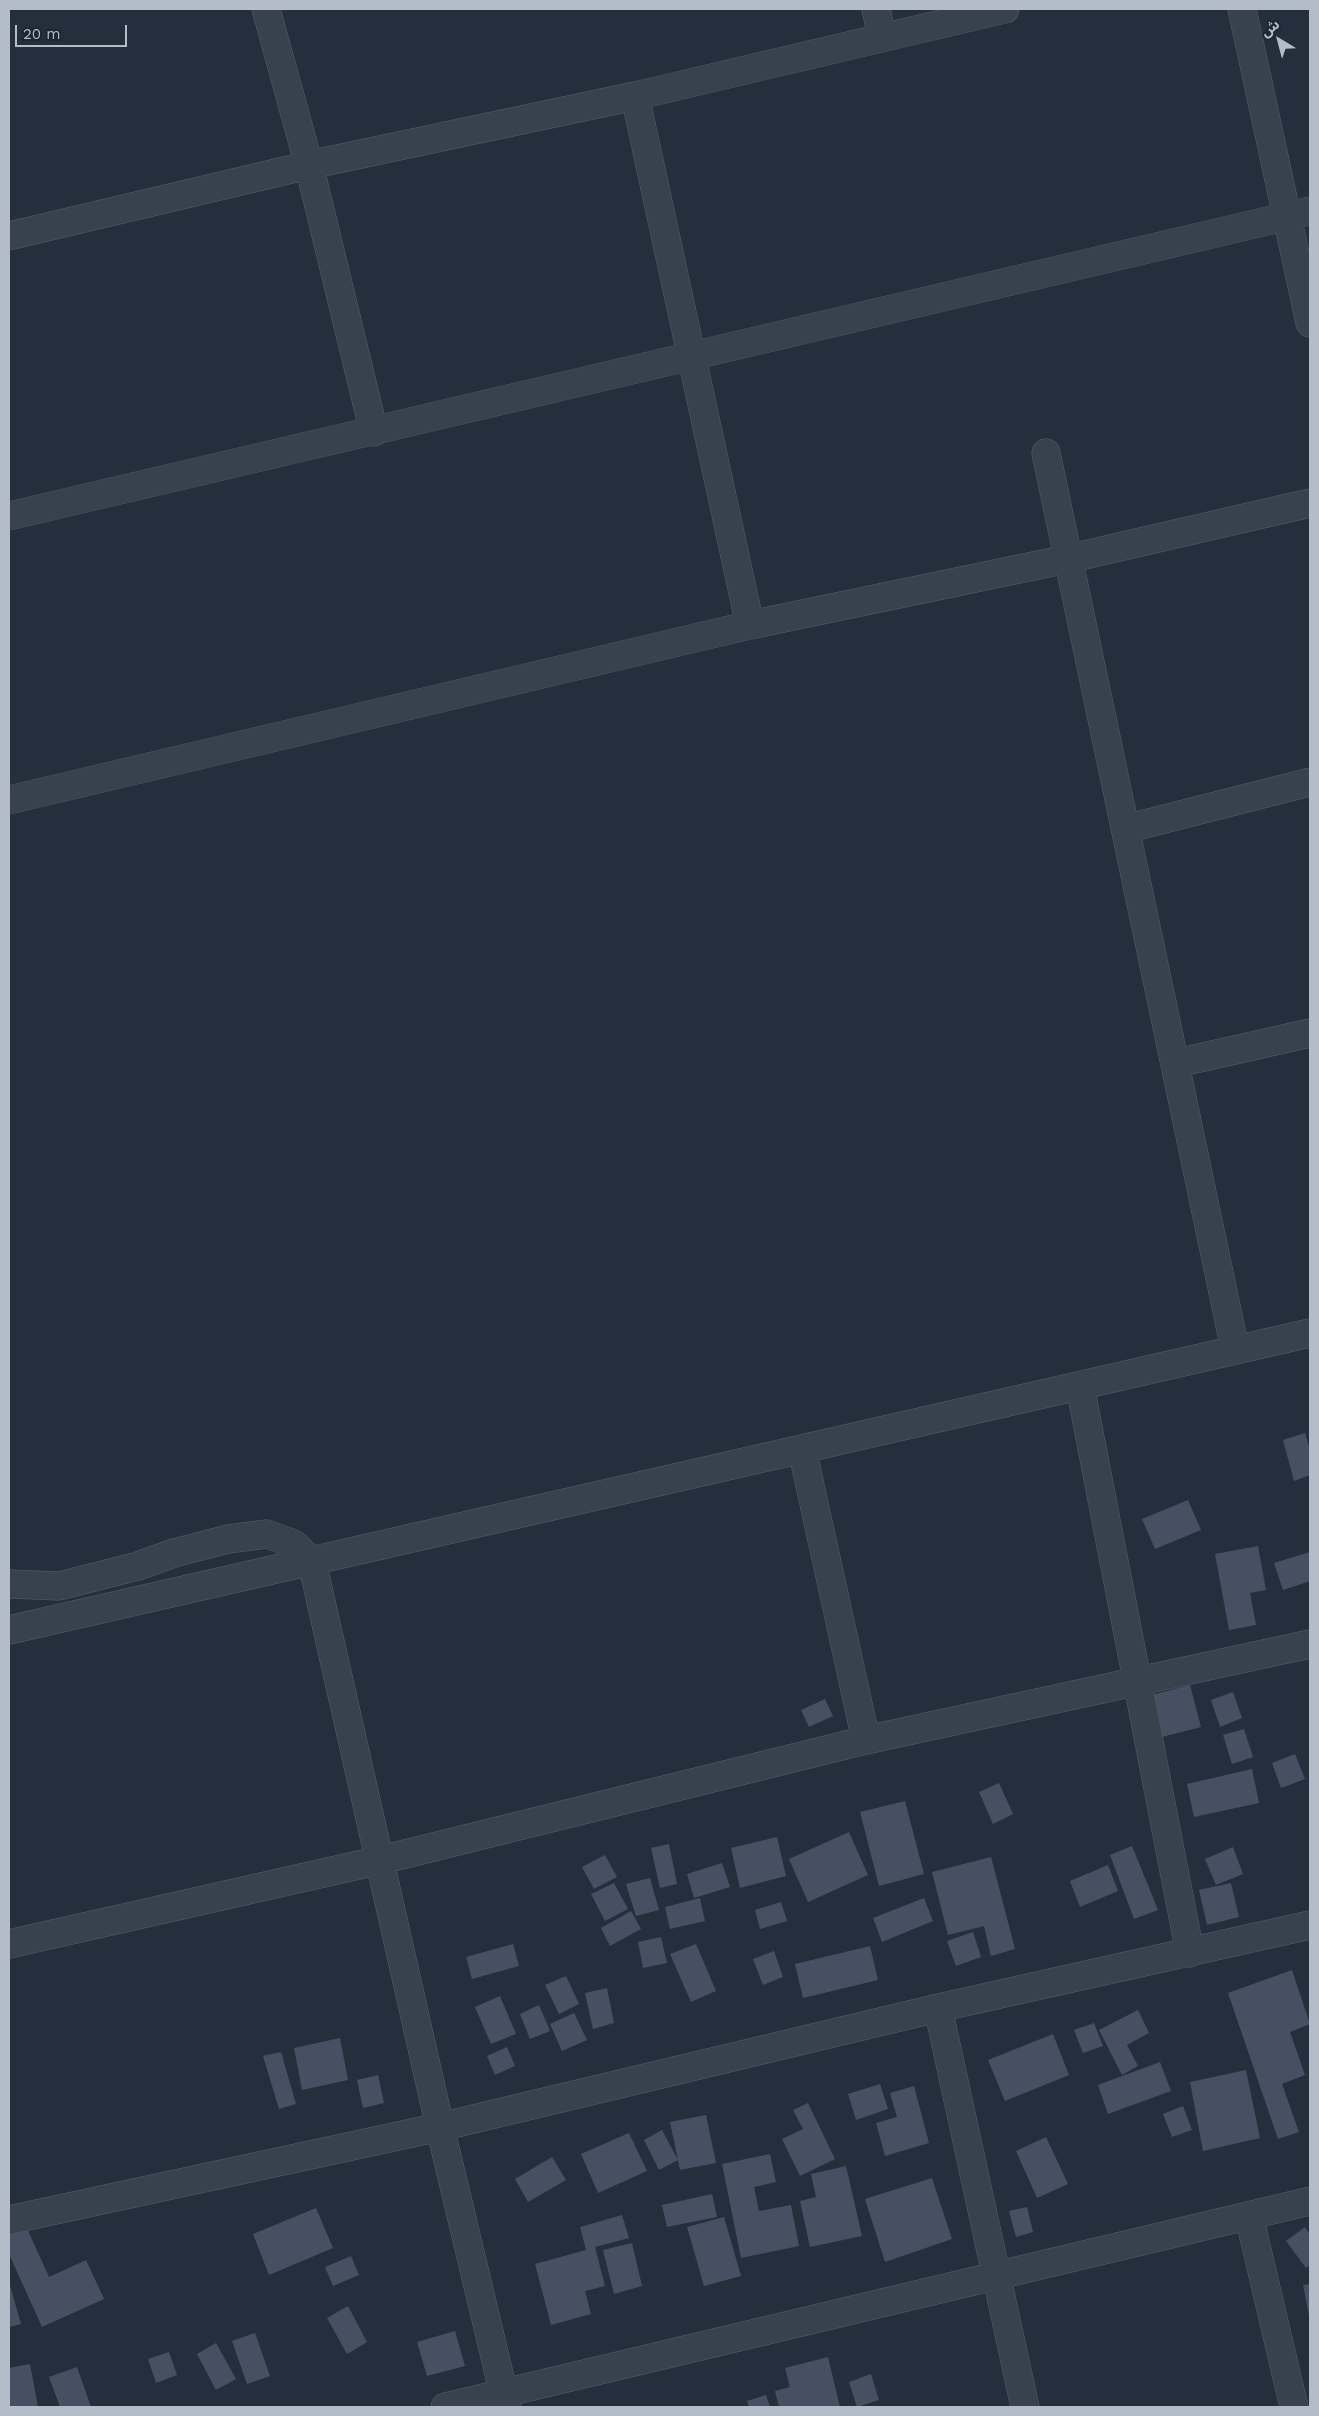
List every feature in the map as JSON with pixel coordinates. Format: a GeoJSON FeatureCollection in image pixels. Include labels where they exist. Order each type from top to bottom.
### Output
{"type":"FeatureCollection","features":[{"type":"Feature","properties":{"kind":"street"},"geometry":{"type":"LineString","coordinates":[[266,9],[309,165],[374,432]]}},
{"type":"Feature","properties":{"kind":"street"},"geometry":{"type":"LineString","coordinates":[[876,9],[882,37]]}},
{"type":"Feature","properties":{"kind":"street"},"geometry":{"type":"LineString","coordinates":[[9,236],[309,165],[635,96],[1005,9]]}},
{"type":"Feature","properties":{"kind":"street"},"geometry":{"type":"LineString","coordinates":[[1242,9],[1298,213],[1310,323]]}},
{"type":"Feature","properties":{"kind":"street"},"geometry":{"type":"LineString","coordinates":[[635,96],[750,625]]}},
{"type":"Feature","properties":{"kind":"street"},"geometry":{"type":"LineString","coordinates":[[9,516],[374,432],[1298,213]]}},
{"type":"Feature","properties":{"kind":"street"},"geometry":{"type":"LineString","coordinates":[[1046,453],[1067,559],[1177,1064],[1235,1349]]}},
{"type":"Feature","properties":{"kind":"street"},"geometry":{"type":"LineString","coordinates":[[9,800],[750,625],[1067,559],[1310,503]]}},
{"type":"Feature","properties":{"kind":"street"},"geometry":{"type":"LineString","coordinates":[[1125,829],[1310,782]]}},
{"type":"Feature","properties":{"kind":"street"},"geometry":{"type":"LineString","coordinates":[[1177,1064],[1310,1033]]}},
{"type":"Feature","properties":{"kind":"street"},"geometry":{"type":"LineString","coordinates":[[9,1630],[1310,1333]]}},
{"type":"Feature","properties":{"kind":"street"},"geometry":{"type":"LineString","coordinates":[[1080,1386],[1190,1953]]}},
{"type":"Feature","properties":{"kind":"street"},"geometry":{"type":"LineString","coordinates":[[802,1449],[866,1740]]}},
{"type":"Feature","properties":{"kind":"street"},"geometry":{"type":"LineString","coordinates":[[9,1584],[59,1586],[138,1566],[174,1553],[228,1539],[267,1534],[294,1544],[312,1562],[381,1860],[440,2128],[506,2401]]}},
{"type":"Feature","properties":{"kind":"street"},"geometry":{"type":"LineString","coordinates":[[9,1944],[381,1860],[866,1740],[1310,1644]]}},
{"type":"Feature","properties":{"kind":"street"},"geometry":{"type":"LineString","coordinates":[[9,2220],[440,2128],[938,2008],[1310,1925]]}},
{"type":"Feature","properties":{"kind":"street"},"geometry":{"type":"LineString","coordinates":[[938,2008],[1025,2407]]}},
{"type":"Feature","properties":{"kind":"street"},"geometry":{"type":"LineString","coordinates":[[445,2407],[506,2401],[995,2276],[1310,2201]]}},
{"type":"Feature","properties":{"kind":"street"},"geometry":{"type":"LineString","coordinates":[[1249,2216],[1294,2407]]}},
{"type":"Feature","properties":{"kind":"building"},"geometry":{"type":"Polygon","coordinates":[[[1305,1433],[1310,1450],[1310,1475],[1294,1481],[1283,1440],[1305,1433]]]}},
{"type":"Feature","properties":{"kind":"building"},"geometry":{"type":"Polygon","coordinates":[[[1188,1500],[1201,1530],[1155,1549],[1142,1519],[1188,1500]]]}},
{"type":"Feature","properties":{"kind":"building"},"geometry":{"type":"Polygon","coordinates":[[[1258,1546],[1266,1590],[1250,1593],[1256,1625],[1229,1630],[1215,1554],[1258,1546]]]}},
{"type":"Feature","properties":{"kind":"building"},"geometry":{"type":"Polygon","coordinates":[[[1310,1552],[1310,1581],[1283,1590],[1274,1563],[1310,1552]]]}},
{"type":"Feature","properties":{"kind":"building"},"geometry":{"type":"Polygon","coordinates":[[[1190,1685],[1201,1727],[1162,1737],[1151,1695],[1190,1685]]]}},
{"type":"Feature","properties":{"kind":"building"},"geometry":{"type":"Polygon","coordinates":[[[1233,1692],[1242,1718],[1220,1727],[1211,1700],[1233,1692]]]}},
{"type":"Feature","properties":{"kind":"building"},"geometry":{"type":"Polygon","coordinates":[[[825,1699],[833,1716],[809,1727],[801,1710],[825,1699]]]}},
{"type":"Feature","properties":{"kind":"building"},"geometry":{"type":"Polygon","coordinates":[[[1244,1729],[1253,1757],[1232,1764],[1223,1735],[1244,1729]]]}},
{"type":"Feature","properties":{"kind":"building"},"geometry":{"type":"Polygon","coordinates":[[[1295,1754],[1305,1779],[1281,1788],[1272,1763],[1295,1754]]]}},
{"type":"Feature","properties":{"kind":"building"},"geometry":{"type":"Polygon","coordinates":[[[1252,1769],[1259,1803],[1194,1817],[1187,1784],[1252,1769]]]}},
{"type":"Feature","properties":{"kind":"building"},"geometry":{"type":"Polygon","coordinates":[[[999,1783],[1013,1814],[993,1824],[979,1792],[999,1783]]]}},
{"type":"Feature","properties":{"kind":"building"},"geometry":{"type":"Polygon","coordinates":[[[905,1801],[924,1874],[879,1886],[860,1812],[905,1801]]]}},
{"type":"Feature","properties":{"kind":"building"},"geometry":{"type":"Polygon","coordinates":[[[849,1832],[868,1875],[808,1902],[789,1859],[849,1832]]]}},
{"type":"Feature","properties":{"kind":"building"},"geometry":{"type":"Polygon","coordinates":[[[777,1837],[786,1876],[740,1888],[731,1848],[777,1837]]]}},
{"type":"Feature","properties":{"kind":"building"},"geometry":{"type":"Polygon","coordinates":[[[669,1844],[677,1884],[660,1888],[651,1848],[669,1844]]]}},
{"type":"Feature","properties":{"kind":"building"},"geometry":{"type":"Polygon","coordinates":[[[1132,1846],[1158,1910],[1134,1919],[1110,1855],[1132,1846]]]}},
{"type":"Feature","properties":{"kind":"building"},"geometry":{"type":"Polygon","coordinates":[[[1233,1847],[1243,1874],[1216,1885],[1205,1859],[1233,1847]]]}},
{"type":"Feature","properties":{"kind":"building"},"geometry":{"type":"Polygon","coordinates":[[[605,1855],[617,1877],[594,1889],[582,1867],[605,1855]]]}},
{"type":"Feature","properties":{"kind":"building"},"geometry":{"type":"Polygon","coordinates":[[[991,1857],[1015,1949],[991,1956],[984,1926],[948,1935],[932,1872],[991,1857]]]}},
{"type":"Feature","properties":{"kind":"building"},"geometry":{"type":"Polygon","coordinates":[[[722,1863],[730,1887],[694,1898],[687,1874],[722,1863]]]}},
{"type":"Feature","properties":{"kind":"building"},"geometry":{"type":"Polygon","coordinates":[[[1108,1865],[1118,1891],[1080,1907],[1070,1881],[1108,1865]]]}},
{"type":"Feature","properties":{"kind":"building"},"geometry":{"type":"Polygon","coordinates":[[[650,1878],[659,1910],[636,1916],[626,1884],[650,1878]]]}},
{"type":"Feature","properties":{"kind":"building"},"geometry":{"type":"Polygon","coordinates":[[[614,1883],[628,1909],[605,1921],[591,1894],[614,1883]]]}},
{"type":"Feature","properties":{"kind":"building"},"geometry":{"type":"Polygon","coordinates":[[[1231,1883],[1239,1917],[1207,1925],[1199,1890],[1231,1883]]]}},
{"type":"Feature","properties":{"kind":"building"},"geometry":{"type":"Polygon","coordinates":[[[700,1898],[705,1921],[670,1929],[665,1907],[700,1898]]]}},
{"type":"Feature","properties":{"kind":"building"},"geometry":{"type":"Polygon","coordinates":[[[924,1898],[933,1921],[882,1942],[873,1918],[924,1898]]]}},
{"type":"Feature","properties":{"kind":"building"},"geometry":{"type":"Polygon","coordinates":[[[781,1902],[787,1921],[760,1929],[755,1910],[781,1902]]]}},
{"type":"Feature","properties":{"kind":"building"},"geometry":{"type":"Polygon","coordinates":[[[631,1911],[641,1929],[610,1946],[601,1928],[631,1911]]]}},
{"type":"Feature","properties":{"kind":"building"},"geometry":{"type":"Polygon","coordinates":[[[973,1932],[981,1957],[956,1966],[947,1941],[973,1932]]]}},
{"type":"Feature","properties":{"kind":"building"},"geometry":{"type":"Polygon","coordinates":[[[661,1937],[667,1963],[643,1968],[638,1942],[661,1937]]]}},
{"type":"Feature","properties":{"kind":"building"},"geometry":{"type":"Polygon","coordinates":[[[513,1944],[519,1966],[472,1979],[466,1957],[513,1944]]]}},
{"type":"Feature","properties":{"kind":"building"},"geometry":{"type":"Polygon","coordinates":[[[696,1944],[716,1991],[691,2002],[670,1954],[696,1944]]]}},
{"type":"Feature","properties":{"kind":"building"},"geometry":{"type":"Polygon","coordinates":[[[870,1946],[878,1980],[803,1998],[795,1964],[870,1946]]]}},
{"type":"Feature","properties":{"kind":"building"},"geometry":{"type":"Polygon","coordinates":[[[774,1951],[783,1977],[763,1985],[753,1959],[774,1951]]]}},
{"type":"Feature","properties":{"kind":"building"},"geometry":{"type":"Polygon","coordinates":[[[1292,1970],[1310,2024],[1290,2032],[1305,2075],[1282,2084],[1299,2132],[1278,2139],[1228,1993],[1292,1970]]]}},
{"type":"Feature","properties":{"kind":"building"},"geometry":{"type":"Polygon","coordinates":[[[566,1976],[579,2004],[559,2014],[545,1985],[566,1976]]]}},
{"type":"Feature","properties":{"kind":"building"},"geometry":{"type":"Polygon","coordinates":[[[607,1988],[614,2023],[593,2029],[585,1993],[607,1988]]]}},
{"type":"Feature","properties":{"kind":"building"},"geometry":{"type":"Polygon","coordinates":[[[500,1996],[516,2034],[491,2044],[475,2007],[500,1996]]]}},
{"type":"Feature","properties":{"kind":"building"},"geometry":{"type":"Polygon","coordinates":[[[539,2005],[550,2031],[530,2039],[520,2014],[539,2005]]]}},
{"type":"Feature","properties":{"kind":"building"},"geometry":{"type":"Polygon","coordinates":[[[1138,2010],[1149,2033],[1127,2045],[1138,2066],[1122,2075],[1099,2030],[1138,2010]]]}},
{"type":"Feature","properties":{"kind":"building"},"geometry":{"type":"Polygon","coordinates":[[[574,2013],[587,2040],[562,2051],[550,2024],[574,2013]]]}},
{"type":"Feature","properties":{"kind":"building"},"geometry":{"type":"Polygon","coordinates":[[[1094,2023],[1103,2046],[1083,2053],[1074,2030],[1094,2023]]]}},
{"type":"Feature","properties":{"kind":"building"},"geometry":{"type":"Polygon","coordinates":[[[1053,2034],[1069,2075],[1005,2101],[988,2060],[1053,2034]]]}},
{"type":"Feature","properties":{"kind":"building"},"geometry":{"type":"Polygon","coordinates":[[[340,2038],[348,2080],[302,2090],[294,2048],[340,2038]]]}},
{"type":"Feature","properties":{"kind":"building"},"geometry":{"type":"Polygon","coordinates":[[[507,2047],[515,2066],[495,2075],[487,2056],[507,2047]]]}},
{"type":"Feature","properties":{"kind":"building"},"geometry":{"type":"Polygon","coordinates":[[[281,2052],[296,2104],[279,2109],[263,2056],[281,2052]]]}},
{"type":"Feature","properties":{"kind":"building"},"geometry":{"type":"Polygon","coordinates":[[[1160,2062],[1171,2091],[1108,2114],[1098,2085],[1160,2062]]]}},
{"type":"Feature","properties":{"kind":"building"},"geometry":{"type":"Polygon","coordinates":[[[1246,2070],[1260,2138],[1203,2151],[1190,2082],[1246,2070]]]}},
{"type":"Feature","properties":{"kind":"building"},"geometry":{"type":"Polygon","coordinates":[[[378,2075],[384,2103],[363,2108],[357,2080],[378,2075]]]}},
{"type":"Feature","properties":{"kind":"building"},"geometry":{"type":"Polygon","coordinates":[[[880,2084],[888,2109],[856,2120],[848,2094],[880,2084]]]}},
{"type":"Feature","properties":{"kind":"building"},"geometry":{"type":"Polygon","coordinates":[[[914,2086],[929,2143],[885,2156],[876,2123],[897,2117],[890,2093],[914,2086]]]}},
{"type":"Feature","properties":{"kind":"building"},"geometry":{"type":"Polygon","coordinates":[[[808,2103],[835,2159],[800,2176],[782,2139],[803,2129],[793,2110],[808,2103]]]}},
{"type":"Feature","properties":{"kind":"building"},"geometry":{"type":"Polygon","coordinates":[[[1183,2106],[1192,2130],[1172,2137],[1163,2114],[1183,2106]]]}},
{"type":"Feature","properties":{"kind":"building"},"geometry":{"type":"Polygon","coordinates":[[[706,2115],[716,2163],[680,2170],[670,2122],[706,2115]]]}},
{"type":"Feature","properties":{"kind":"building"},"geometry":{"type":"Polygon","coordinates":[[[662,2130],[678,2160],[659,2170],[644,2140],[662,2130]]]}},
{"type":"Feature","properties":{"kind":"building"},"geometry":{"type":"Polygon","coordinates":[[[629,2133],[647,2171],[598,2193],[581,2154],[629,2133]]]}},
{"type":"Feature","properties":{"kind":"building"},"geometry":{"type":"Polygon","coordinates":[[[1046,2137],[1068,2184],[1037,2198],[1016,2151],[1046,2137]]]}},
{"type":"Feature","properties":{"kind":"building"},"geometry":{"type":"Polygon","coordinates":[[[770,2154],[776,2182],[754,2187],[759,2211],[791,2205],[799,2246],[741,2258],[722,2164],[770,2154]]]}},
{"type":"Feature","properties":{"kind":"building"},"geometry":{"type":"Polygon","coordinates":[[[552,2157],[566,2180],[528,2202],[515,2179],[552,2157]]]}},
{"type":"Feature","properties":{"kind":"building"},"geometry":{"type":"Polygon","coordinates":[[[846,2166],[862,2236],[810,2247],[800,2201],[816,2197],[811,2174],[846,2166]]]}},
{"type":"Feature","properties":{"kind":"building"},"geometry":{"type":"Polygon","coordinates":[[[932,2178],[952,2239],[885,2262],[865,2199],[932,2178]]]}},
{"type":"Feature","properties":{"kind":"building"},"geometry":{"type":"Polygon","coordinates":[[[712,2194],[717,2217],[667,2227],[662,2205],[712,2194]]]}},
{"type":"Feature","properties":{"kind":"building"},"geometry":{"type":"Polygon","coordinates":[[[1027,2207],[1033,2232],[1016,2237],[1009,2211],[1027,2207]]]}},
{"type":"Feature","properties":{"kind":"building"},"geometry":{"type":"Polygon","coordinates":[[[316,2208],[333,2248],[269,2275],[253,2234],[316,2208]]]}},
{"type":"Feature","properties":{"kind":"building"},"geometry":{"type":"Polygon","coordinates":[[[622,2215],[629,2238],[595,2247],[605,2286],[585,2291],[591,2314],[551,2325],[535,2264],[586,2250],[580,2227],[622,2215]]]}},
{"type":"Feature","properties":{"kind":"building"},"geometry":{"type":"Polygon","coordinates":[[[724,2217],[741,2276],[704,2286],[687,2227],[724,2217]]]}},
{"type":"Feature","properties":{"kind":"building"},"geometry":{"type":"Polygon","coordinates":[[[25,2224],[49,2277],[86,2260],[104,2299],[42,2327],[9,2254],[9,2232],[25,2224]]]}},
{"type":"Feature","properties":{"kind":"building"},"geometry":{"type":"Polygon","coordinates":[[[1305,2227],[1310,2235],[1310,2265],[1306,2268],[1286,2241],[1305,2227]]]}},
{"type":"Feature","properties":{"kind":"building"},"geometry":{"type":"Polygon","coordinates":[[[632,2243],[642,2286],[614,2294],[603,2250],[632,2243]]]}},
{"type":"Feature","properties":{"kind":"building"},"geometry":{"type":"Polygon","coordinates":[[[351,2256],[359,2275],[333,2286],[325,2267],[351,2256]]]}},
{"type":"Feature","properties":{"kind":"building"},"geometry":{"type":"Polygon","coordinates":[[[9,2282],[21,2324],[9,2327],[9,2282]]]}},
{"type":"Feature","properties":{"kind":"building"},"geometry":{"type":"Polygon","coordinates":[[[1310,2284],[1310,2315],[1309,2315],[1303,2285],[1310,2284]]]}},
{"type":"Feature","properties":{"kind":"building"},"geometry":{"type":"Polygon","coordinates":[[[348,2306],[367,2342],[347,2354],[327,2318],[348,2306]]]}},
{"type":"Feature","properties":{"kind":"building"},"geometry":{"type":"Polygon","coordinates":[[[455,2331],[465,2366],[427,2376],[417,2342],[455,2331]]]}},
{"type":"Feature","properties":{"kind":"building"},"geometry":{"type":"Polygon","coordinates":[[[255,2333],[270,2376],[247,2384],[232,2341],[255,2333]]]}},
{"type":"Feature","properties":{"kind":"building"},"geometry":{"type":"Polygon","coordinates":[[[216,2343],[236,2379],[216,2390],[197,2354],[216,2343]]]}},
{"type":"Feature","properties":{"kind":"building"},"geometry":{"type":"Polygon","coordinates":[[[169,2352],[177,2375],[156,2383],[148,2359],[169,2352]]]}},
{"type":"Feature","properties":{"kind":"building"},"geometry":{"type":"Polygon","coordinates":[[[828,2357],[840,2407],[779,2407],[775,2391],[790,2387],[785,2368],[828,2357]]]}},
{"type":"Feature","properties":{"kind":"building"},"geometry":{"type":"Polygon","coordinates":[[[30,2364],[38,2407],[9,2407],[9,2368],[30,2364]]]}},
{"type":"Feature","properties":{"kind":"building"},"geometry":{"type":"Polygon","coordinates":[[[77,2367],[91,2407],[60,2407],[49,2377],[77,2367]]]}},
{"type":"Feature","properties":{"kind":"building"},"geometry":{"type":"Polygon","coordinates":[[[871,2374],[879,2400],[857,2407],[849,2382],[871,2374]]]}},
{"type":"Feature","properties":{"kind":"building"},"geometry":{"type":"Polygon","coordinates":[[[766,2395],[770,2407],[749,2407],[747,2401],[766,2395]]]}}]}
